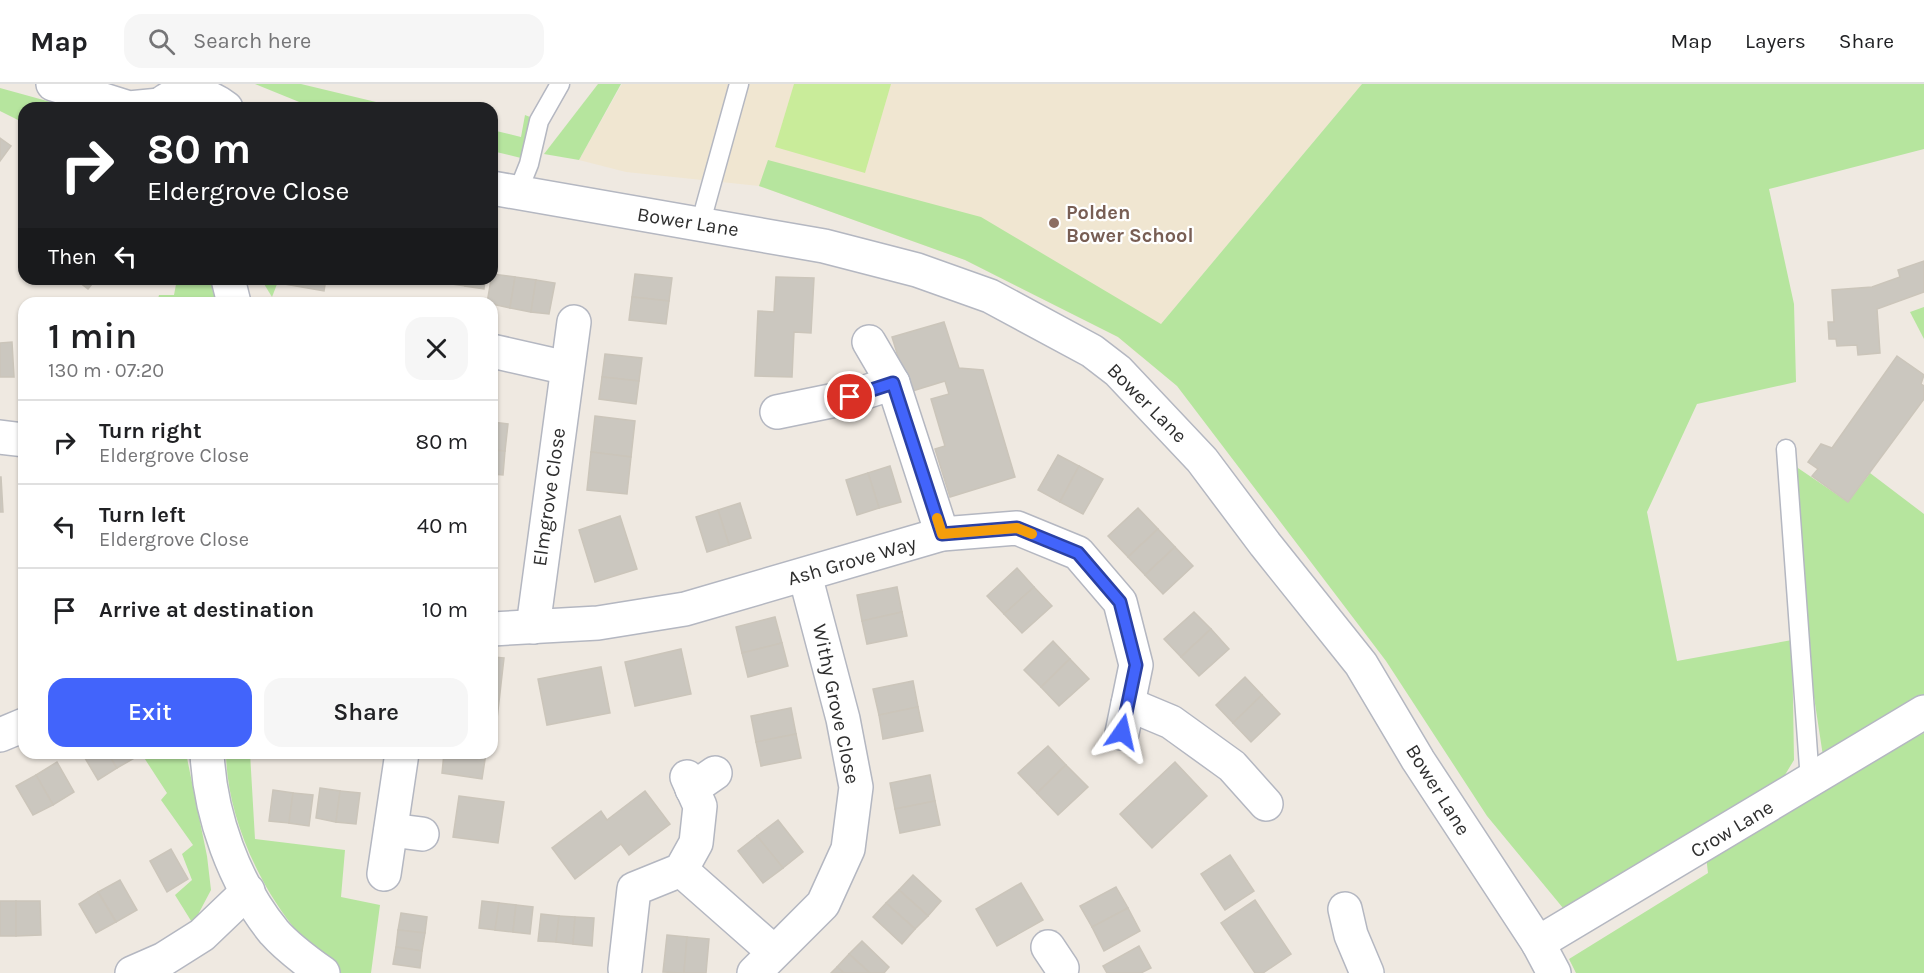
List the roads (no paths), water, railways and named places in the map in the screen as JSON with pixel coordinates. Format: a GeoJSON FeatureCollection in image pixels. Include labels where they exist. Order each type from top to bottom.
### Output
{"type":"FeatureCollection","features":[{"type":"Feature","properties":{"kind":"street"},"geometry":{"type":"LineString","coordinates":[[48,84],[75,102]]}},
{"type":"Feature","properties":{"kind":"street"},"geometry":{"type":"LineString","coordinates":[[53,84],[110,102]]}},
{"type":"Feature","properties":{"kind":"street"},"geometry":{"type":"LineString","coordinates":[[168,102],[185,94],[200,94],[217,102]]}},
{"type":"Feature","properties":{"kind":"street","name":"Bower Lane"},"geometry":{"type":"LineString","coordinates":[[505,191],[824,246],[917,270],[990,296],[1092,351],[1118,370],[1202,460],[1265,544],[1361,664],[1418,760],[1538,944],[1554,973]]}},
{"type":"Feature","properties":{"kind":"street","name":"Elmgrove Close"},"geometry":{"type":"LineString","coordinates":[[533,627],[574,322]]}},
{"type":"Feature","properties":{"kind":"street"},"geometry":{"type":"LineString","coordinates":[[869,342],[893,383],[942,534]]}},
{"type":"Feature","properties":{"kind":"street"},"geometry":{"type":"LineString","coordinates":[[498,352],[567,368]]}},
{"type":"Feature","properties":{"kind":"street"},"geometry":{"type":"LineString","coordinates":[[777,412],[850,397],[893,383]]}},
{"type":"Feature","properties":{"kind":"street"},"geometry":{"type":"LineString","coordinates":[[0,437],[18,439]]}},
{"type":"Feature","properties":{"kind":"street","name":"Ash Grove Way"},"geometry":{"type":"LineString","coordinates":[[498,629],[598,623],[685,609],[942,534],[1017,528],[1078,553],[1120,602],[1136,665],[1125,718],[1171,722],[1232,766],[1266,804]]}},
{"type":"Feature","properties":{"kind":"street","name":"Withy Grove Close"},"geometry":{"type":"LineString","coordinates":[[681,870],[764,963],[823,904],[848,849],[856,787],[843,719],[806,574]]}},
{"type":"Feature","properties":{"kind":"street","name":"Crow Lane"},"geometry":{"type":"LineString","coordinates":[[1538,944],[1924,712]]}},
{"type":"Feature","properties":{"kind":"street"},"geometry":{"type":"LineString","coordinates":[[0,735],[18,728]]}},
{"type":"Feature","properties":{"kind":"street"},"geometry":{"type":"LineString","coordinates":[[207,759],[208,783],[225,844],[248,891],[274,931],[300,956],[323,973]]}},
{"type":"Feature","properties":{"kind":"street"},"geometry":{"type":"LineString","coordinates":[[384,874],[406,832],[402,759]]}},
{"type":"Feature","properties":{"kind":"street"},"geometry":{"type":"LineString","coordinates":[[625,969],[634,889],[681,870],[696,843],[700,806],[698,780]]}},
{"type":"Feature","properties":{"kind":"street"},"geometry":{"type":"LineString","coordinates":[[132,973],[164,958],[202,934],[248,891]]}},
{"type":"Feature","properties":{"kind":"street"},"geometry":{"type":"LineString","coordinates":[[1345,909],[1351,935],[1367,973]]}},
{"type":"Feature","properties":{"kind":"lane"},"geometry":{"type":"LineString","coordinates":[[505,191],[529,164],[539,121],[560,84]]}},
{"type":"Feature","properties":{"kind":"lane"},"geometry":{"type":"LineString","coordinates":[[700,225],[739,84]]}},
{"type":"Feature","properties":{"kind":"lane"},"geometry":{"type":"LineString","coordinates":[[1786,449],[1810,781]]}},
{"type":"Feature","properties":{"kind":"place","name":"Polden Bower School"},"geometry":{"type":"Point","coordinates":[1054,223]}}]}
